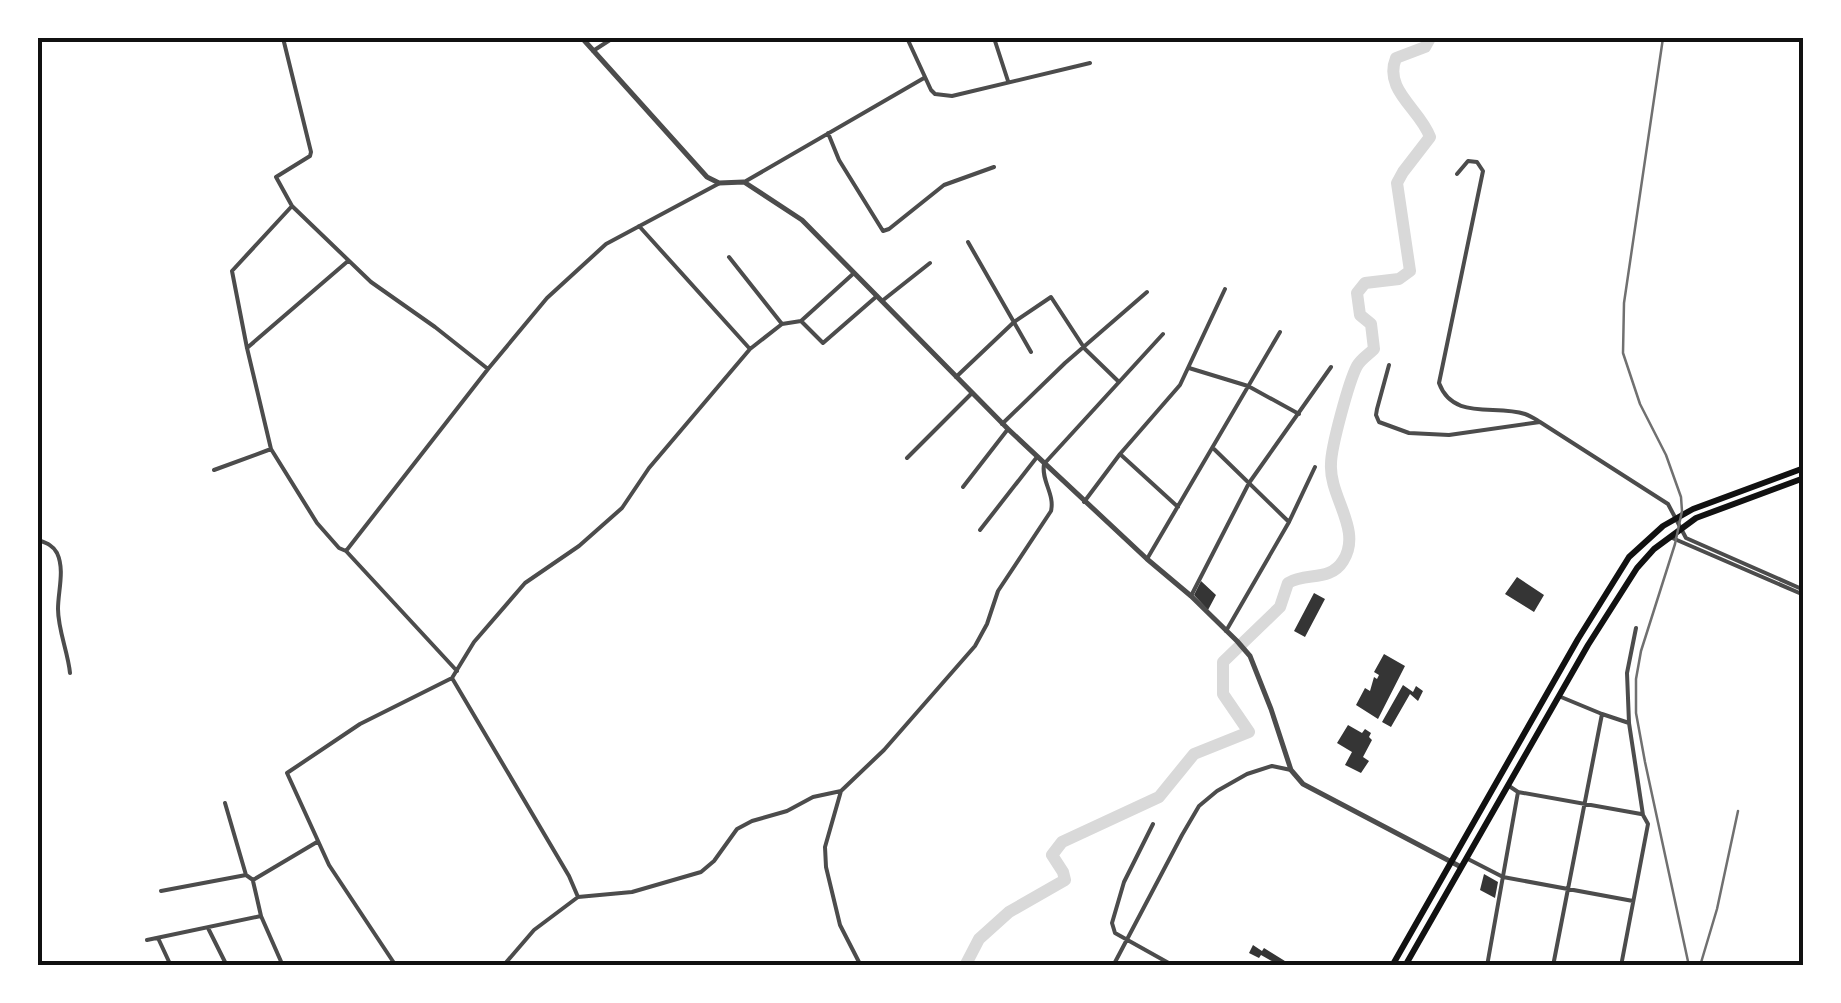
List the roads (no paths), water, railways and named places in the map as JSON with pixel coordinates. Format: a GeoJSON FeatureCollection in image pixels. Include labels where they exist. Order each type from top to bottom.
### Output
{"type":"FeatureCollection","features":[{"type":"Feature","properties":{"kind":"main road"},"geometry":{"type":"LineString","coordinates":[[1392,966],[1628,557],[1676,518],[1804,468]]}},
{"type":"Feature","properties":{"kind":"main road"},"geometry":{"type":"LineString","coordinates":[[1406,966],[1588,645],[1637,568],[1654,549],[1696,518],[1804,478]]}},
{"type":"Feature","properties":{"kind":"street"},"geometry":{"type":"LineString","coordinates":[[283,38],[311,152],[276,176],[292,206],[371,282],[488,369]]}},
{"type":"Feature","properties":{"kind":"street"},"geometry":{"type":"LineString","coordinates":[[582,38],[718,184]]}},
{"type":"Feature","properties":{"kind":"street"},"geometry":{"type":"LineString","coordinates":[[593,51],[613,38]]}},
{"type":"Feature","properties":{"kind":"street"},"geometry":{"type":"LineString","coordinates":[[906,38],[935,94],[952,96],[1090,63]]}},
{"type":"Feature","properties":{"kind":"street"},"geometry":{"type":"LineString","coordinates":[[994,38],[1008,82]]}},
{"type":"Feature","properties":{"kind":"street"},"geometry":{"type":"LineString","coordinates":[[346,551],[547,298],[606,244],[718,184],[744,182],[924,78]]}},
{"type":"Feature","properties":{"kind":"street"},"geometry":{"type":"LineString","coordinates":[[828,133],[884,231],[944,184],[994,167]]}},
{"type":"Feature","properties":{"kind":"street"},"geometry":{"type":"LineString","coordinates":[[1457,174],[1468,161],[1477,162],[1482,171],[1439,383],[1444,396],[1460,406],[1523,413],[1540,422],[1668,504],[1686,538],[1804,592]]}},
{"type":"Feature","properties":{"kind":"street"},"geometry":{"type":"LineString","coordinates":[[744,182],[802,220],[1002,424],[1237,642],[1250,656],[1291,770],[1303,784],[1461,867]]}},
{"type":"Feature","properties":{"kind":"street"},"geometry":{"type":"LineString","coordinates":[[292,206],[232,272],[271,449],[317,524],[457,671]]}},
{"type":"Feature","properties":{"kind":"street"},"geometry":{"type":"LineString","coordinates":[[638,226],[750,349]]}},
{"type":"Feature","properties":{"kind":"street"},"geometry":{"type":"LineString","coordinates":[[968,242],[1031,352]]}},
{"type":"Feature","properties":{"kind":"street"},"geometry":{"type":"LineString","coordinates":[[729,257],[782,324]]}},
{"type":"Feature","properties":{"kind":"street"},"geometry":{"type":"LineString","coordinates":[[247,348],[348,261]]}},
{"type":"Feature","properties":{"kind":"street"},"geometry":{"type":"LineString","coordinates":[[801,321],[823,343],[930,264]]}},
{"type":"Feature","properties":{"kind":"street"},"geometry":{"type":"LineString","coordinates":[[396,966],[329,865],[286,774],[360,724],[452,678],[474,642],[525,583],[579,546],[622,508],[649,468],[750,349],[782,324],[801,321],[854,273]]}},
{"type":"Feature","properties":{"kind":"street"},"geometry":{"type":"LineString","coordinates":[[1084,502],[1180,386],[1225,289]]}},
{"type":"Feature","properties":{"kind":"street"},"geometry":{"type":"LineString","coordinates":[[1002,424],[1147,292]]}},
{"type":"Feature","properties":{"kind":"street"},"geometry":{"type":"LineString","coordinates":[[956,376],[1014,322],[1052,297],[1085,348],[1119,382]]}},
{"type":"Feature","properties":{"kind":"street"},"geometry":{"type":"LineString","coordinates":[[1146,559],[1280,332]]}},
{"type":"Feature","properties":{"kind":"street"},"geometry":{"type":"LineString","coordinates":[[861,966],[838,921],[825,862],[825,847],[841,791],[884,750],[975,646],[1004,580],[1052,511],[1044,464],[1163,334]]}},
{"type":"Feature","properties":{"kind":"street"},"geometry":{"type":"LineString","coordinates":[[1389,365],[1376,415],[1379,422],[1409,433],[1449,436],[1540,422]]}},
{"type":"Feature","properties":{"kind":"street"},"geometry":{"type":"LineString","coordinates":[[1191,596],[1249,483],[1331,367]]}},
{"type":"Feature","properties":{"kind":"street"},"geometry":{"type":"LineString","coordinates":[[1188,368],[1248,386],[1299,414]]}},
{"type":"Feature","properties":{"kind":"street"},"geometry":{"type":"LineString","coordinates":[[907,458],[972,393]]}},
{"type":"Feature","properties":{"kind":"street"},"geometry":{"type":"LineString","coordinates":[[963,487],[1008,429]]}},
{"type":"Feature","properties":{"kind":"street"},"geometry":{"type":"LineString","coordinates":[[1212,448],[1289,522]]}},
{"type":"Feature","properties":{"kind":"street"},"geometry":{"type":"LineString","coordinates":[[214,470],[271,449]]}},
{"type":"Feature","properties":{"kind":"street"},"geometry":{"type":"LineString","coordinates":[[1120,454],[1178,507]]}},
{"type":"Feature","properties":{"kind":"street"},"geometry":{"type":"LineString","coordinates":[[980,530],[1037,457]]}},
{"type":"Feature","properties":{"kind":"street"},"geometry":{"type":"LineString","coordinates":[[1226,631],[1316,467]]}},
{"type":"Feature","properties":{"kind":"street"},"geometry":{"type":"LineString","coordinates":[[1670,537],[1804,592]]}},
{"type":"Feature","properties":{"kind":"street"},"geometry":{"type":"LineString","coordinates":[[38,540],[58,555],[58,610],[70,673]]}},
{"type":"Feature","properties":{"kind":"street"},"geometry":{"type":"LineString","coordinates":[[1621,966],[1648,824],[1643,815],[1629,723],[1627,673],[1636,628]]}},
{"type":"Feature","properties":{"kind":"street"},"geometry":{"type":"LineString","coordinates":[[452,678],[578,897]]}},
{"type":"Feature","properties":{"kind":"street"},"geometry":{"type":"LineString","coordinates":[[1561,696],[1629,723]]}},
{"type":"Feature","properties":{"kind":"street"},"geometry":{"type":"LineString","coordinates":[[1553,966],[1602,714]]}},
{"type":"Feature","properties":{"kind":"street"},"geometry":{"type":"LineString","coordinates":[[1113,966],[1199,806],[1247,774],[1272,766],[1291,770]]}},
{"type":"Feature","properties":{"kind":"street"},"geometry":{"type":"LineString","coordinates":[[1510,786],[1518,792],[1643,815]]}},
{"type":"Feature","properties":{"kind":"street"},"geometry":{"type":"LineString","coordinates":[[502,966],[534,930],[578,897],[632,892],[701,872],[738,829],[813,797],[841,791]]}},
{"type":"Feature","properties":{"kind":"street"},"geometry":{"type":"LineString","coordinates":[[1487,966],[1518,792]]}},
{"type":"Feature","properties":{"kind":"street"},"geometry":{"type":"LineString","coordinates":[[225,803],[246,874],[253,880],[261,916],[283,966]]}},
{"type":"Feature","properties":{"kind":"street"},"geometry":{"type":"LineString","coordinates":[[1152,824],[1124,882],[1112,923],[1115,933],[1174,966]]}},
{"type":"Feature","properties":{"kind":"street"},"geometry":{"type":"LineString","coordinates":[[253,880],[318,842]]}},
{"type":"Feature","properties":{"kind":"street"},"geometry":{"type":"LineString","coordinates":[[1466,858],[1503,877],[1634,901]]}},
{"type":"Feature","properties":{"kind":"street"},"geometry":{"type":"LineString","coordinates":[[161,891],[246,874]]}},
{"type":"Feature","properties":{"kind":"street"},"geometry":{"type":"LineString","coordinates":[[146,940],[261,916]]}},
{"type":"Feature","properties":{"kind":"street"},"geometry":{"type":"LineString","coordinates":[[208,928],[227,966]]}},
{"type":"Feature","properties":{"kind":"street"},"geometry":{"type":"LineString","coordinates":[[158,938],[171,966]]}},
{"type":"Feature","properties":{"kind":"waterway"},"geometry":{"type":"LineString","coordinates":[[965,966],[979,939],[1009,912],[1065,880],[1052,855],[1062,842],[1159,797],[1194,754],[1249,732],[1223,694],[1223,662],[1280,607],[1288,583],[1331,572],[1343,561],[1349,537],[1332,476],[1332,456],[1357,366],[1374,349],[1371,324],[1360,315],[1357,293],[1365,283],[1399,279],[1410,271],[1397,183],[1430,137],[1398,90],[1393,69],[1396,58],[1425,47],[1430,38]]}},
{"type":"Feature","properties":{"kind":"railway"},"geometry":{"type":"LineString","coordinates":[[1663,38],[1624,303],[1623,353],[1640,404],[1666,455],[1681,497],[1675,544],[1641,651],[1636,713],[1689,966]]}},
{"type":"Feature","properties":{"kind":"railway"},"geometry":{"type":"LineString","coordinates":[[1700,966],[1738,811]]}}]}
